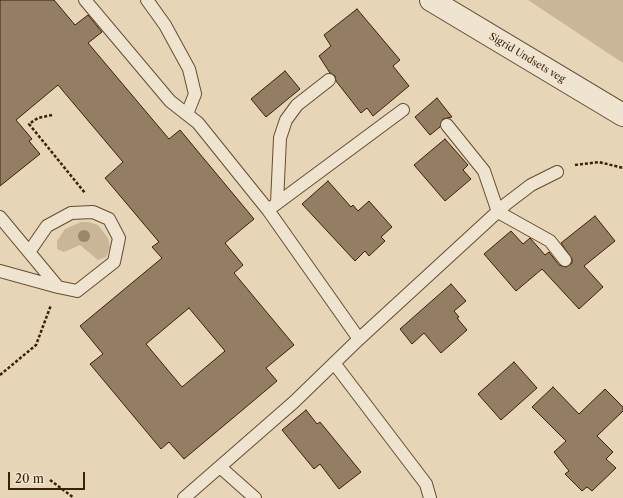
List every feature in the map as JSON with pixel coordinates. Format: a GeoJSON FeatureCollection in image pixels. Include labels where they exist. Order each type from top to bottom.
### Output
{"type":"FeatureCollection","features":[{"type":"Feature","properties":{"kind":"street","name":"Sigrid Undsets veg"},"geometry":{"type":"LineString","coordinates":[[431,0],[623,115]]}},
{"type":"Feature","properties":{"kind":"lane"},"geometry":{"type":"LineString","coordinates":[[85,0],[170,101],[198,123],[273,207],[359,339]]}},
{"type":"Feature","properties":{"kind":"lane"},"geometry":{"type":"LineString","coordinates":[[147,0],[165,25],[189,69],[196,94],[187,114]]}},
{"type":"Feature","properties":{"kind":"lane"},"geometry":{"type":"LineString","coordinates":[[273,207],[280,138],[286,120],[297,105],[329,80]]}},
{"type":"Feature","properties":{"kind":"lane"},"geometry":{"type":"LineString","coordinates":[[273,207],[403,110]]}},
{"type":"Feature","properties":{"kind":"lane"},"geometry":{"type":"LineString","coordinates":[[447,125],[484,171],[498,212],[550,242],[565,260]]}},
{"type":"Feature","properties":{"kind":"lane"},"geometry":{"type":"LineString","coordinates":[[184,498],[294,402],[359,339],[498,212],[531,185],[558,172]]}},
{"type":"Feature","properties":{"kind":"lane"},"geometry":{"type":"LineString","coordinates":[[0,271],[77,291],[114,262],[119,238],[109,220],[93,212],[71,213],[47,226],[29,252]]}},
{"type":"Feature","properties":{"kind":"lane"},"geometry":{"type":"LineString","coordinates":[[0,217],[58,287]]}},
{"type":"Feature","properties":{"kind":"lane"},"geometry":{"type":"LineString","coordinates":[[334,363],[426,484],[430,498]]}},
{"type":"Feature","properties":{"kind":"lane"},"geometry":{"type":"LineString","coordinates":[[220,467],[255,498]]}},
{"type":"Feature","properties":{"kind":"path"},"geometry":{"type":"LineString","coordinates":[[52,116],[38,118],[29,124],[86,194],[93,212]]}},
{"type":"Feature","properties":{"kind":"path"},"geometry":{"type":"LineString","coordinates":[[558,172],[575,165],[592,162],[608,163],[623,168]]}},
{"type":"Feature","properties":{"kind":"path"},"geometry":{"type":"LineString","coordinates":[[0,375],[36,345],[58,287]]}},
{"type":"Feature","properties":{"kind":"path"},"geometry":{"type":"LineString","coordinates":[[50,480],[74,498]]}},
{"type":"Feature","properties":{"kind":"shaded area"},"geometry":{"type":"Polygon","coordinates":[[[528,0],[623,0],[623,63],[528,0]]]}},
{"type":"Feature","properties":{"kind":"shaded area"},"geometry":{"type":"Polygon","coordinates":[[[81,222],[88,222],[98,225],[108,238],[110,247],[106,257],[98,260],[80,245],[64,252],[57,249],[57,241],[65,229],[81,222]]]}},
{"type":"Feature","properties":{"kind":"building"},"geometry":{"type":"Polygon","coordinates":[[[0,0],[54,0],[75,25],[88,15],[102,32],[88,43],[169,139],[180,130],[254,219],[225,243],[243,265],[234,273],[294,345],[266,368],[277,381],[184,459],[169,442],[161,449],[90,364],[103,354],[80,326],[162,258],[152,247],[159,242],[105,178],[123,162],[58,85],[16,120],[32,139],[29,141],[40,154],[0,186],[0,0]],[[189,308],[146,344],[182,387],[225,351],[189,308]]]}},
{"type":"Feature","properties":{"kind":"building"},"geometry":{"type":"Polygon","coordinates":[[[357,9],[400,60],[393,66],[409,86],[373,116],[367,108],[361,113],[336,81],[335,76],[330,73],[319,56],[331,46],[324,35],[357,9]]]}},
{"type":"Feature","properties":{"kind":"building"},"geometry":{"type":"Polygon","coordinates":[[[285,71],[300,89],[266,117],[251,99],[285,71]]]}},
{"type":"Feature","properties":{"kind":"building"},"geometry":{"type":"Polygon","coordinates":[[[437,98],[452,117],[443,119],[440,127],[430,135],[415,117],[437,98]]]}},
{"type":"Feature","properties":{"kind":"building"},"geometry":{"type":"Polygon","coordinates":[[[445,139],[468,165],[463,170],[471,179],[445,201],[414,165],[445,139]]]}},
{"type":"Feature","properties":{"kind":"building"},"geometry":{"type":"Polygon","coordinates":[[[328,181],[351,207],[353,205],[358,211],[369,201],[392,227],[381,237],[385,241],[369,256],[365,251],[355,261],[302,204],[328,181]]]}},
{"type":"Feature","properties":{"kind":"building"},"geometry":{"type":"Polygon","coordinates":[[[595,216],[615,241],[584,266],[603,287],[579,309],[542,269],[516,291],[484,254],[511,231],[523,244],[530,238],[545,255],[549,252],[559,265],[566,267],[572,263],[572,259],[561,243],[595,216]]]}},
{"type":"Feature","properties":{"kind":"building"},"geometry":{"type":"Polygon","coordinates":[[[451,284],[466,301],[454,311],[459,317],[457,318],[467,330],[441,353],[424,333],[412,344],[400,329],[451,284]]]}},
{"type":"Feature","properties":{"kind":"building"},"geometry":{"type":"Polygon","coordinates":[[[514,362],[537,388],[501,420],[478,394],[514,362]]]}},
{"type":"Feature","properties":{"kind":"building"},"geometry":{"type":"Polygon","coordinates":[[[553,387],[579,414],[605,389],[623,407],[623,411],[597,436],[613,452],[606,459],[616,468],[592,491],[587,487],[582,491],[565,474],[569,471],[554,452],[566,441],[532,407],[553,387]]]}},
{"type":"Feature","properties":{"kind":"building"},"geometry":{"type":"Polygon","coordinates":[[[306,410],[317,424],[320,422],[361,472],[339,489],[320,464],[314,469],[282,430],[306,410]]]}}]}
